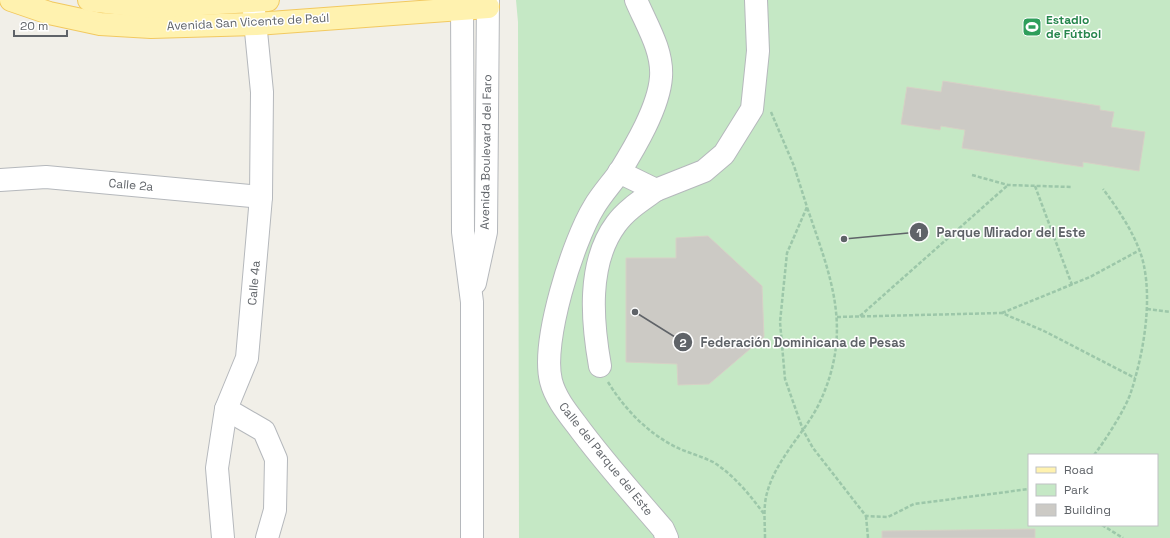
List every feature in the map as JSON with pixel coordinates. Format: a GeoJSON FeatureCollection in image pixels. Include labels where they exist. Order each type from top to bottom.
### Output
{"type":"FeatureCollection","features":[{"type":"Feature","properties":{"kind":"main road","name":"Avenida San Vicente de Paúl"},"geometry":{"type":"LineString","coordinates":[[11,0],[49,12],[100,24],[152,28],[256,24],[462,4],[488,4]]}},
{"type":"Feature","properties":{"kind":"main road","name":"Avenida San Vicente de Paúl"},"geometry":{"type":"LineString","coordinates":[[89,0],[151,7],[260,1]]}},
{"type":"Feature","properties":{"kind":"street","name":"Calle del Parque del Este"},"geometry":{"type":"LineString","coordinates":[[636,0],[660,56],[661,77],[658,96],[651,116],[619,172],[593,207],[578,240],[566,272],[550,338],[550,380],[558,400],[575,423],[663,529],[667,538]]}},
{"type":"Feature","properties":{"kind":"street"},"geometry":{"type":"LineString","coordinates":[[600,366],[594,332],[595,291],[598,267],[605,241],[616,223],[656,190],[704,171],[724,154],[752,109],[758,51],[756,0]]}},
{"type":"Feature","properties":{"kind":"street","name":"Calle 4a"},"geometry":{"type":"LineString","coordinates":[[223,538],[217,468],[226,409],[247,358],[261,197],[262,92],[256,24],[260,1]]}},
{"type":"Feature","properties":{"kind":"street","name":"Avenida Boulevard del Faro"},"geometry":{"type":"LineString","coordinates":[[462,4],[463,232],[472,302],[472,538]]}},
{"type":"Feature","properties":{"kind":"street","name":"Avenida Boulevard del Faro"},"geometry":{"type":"LineString","coordinates":[[472,302],[486,232],[488,4]]}},
{"type":"Feature","properties":{"kind":"street"},"geometry":{"type":"LineString","coordinates":[[619,172],[656,190]]}},
{"type":"Feature","properties":{"kind":"street","name":"Calle 2a"},"geometry":{"type":"LineString","coordinates":[[0,180],[46,177],[261,197]]}},
{"type":"Feature","properties":{"kind":"street"},"geometry":{"type":"LineString","coordinates":[[226,409],[264,431],[276,459],[275,510],[266,538]]}},
{"type":"Feature","properties":{"kind":"path"},"geometry":{"type":"LineString","coordinates":[[765,538],[764,515],[767,493],[774,474],[819,404],[828,379],[836,346],[837,317],[828,265],[794,166],[769,109]]}},
{"type":"Feature","properties":{"kind":"path"},"geometry":{"type":"LineString","coordinates":[[972,175],[1008,185],[1071,187]]}},
{"type":"Feature","properties":{"kind":"path"},"geometry":{"type":"LineString","coordinates":[[860,316],[1008,185]]}},
{"type":"Feature","properties":{"kind":"path"},"geometry":{"type":"LineString","coordinates":[[1035,186],[1072,285]]}},
{"type":"Feature","properties":{"kind":"path"},"geometry":{"type":"LineString","coordinates":[[1095,454],[1131,394],[1141,355],[1147,309],[1144,266],[1121,215],[1103,189]]}},
{"type":"Feature","properties":{"kind":"path"},"geometry":{"type":"LineString","coordinates":[[807,207],[787,253],[780,322],[785,379],[803,430],[814,448],[866,516],[868,538]]}},
{"type":"Feature","properties":{"kind":"path"},"geometry":{"type":"LineString","coordinates":[[837,317],[1002,313],[1090,277],[1138,250]]}},
{"type":"Feature","properties":{"kind":"path"},"geometry":{"type":"LineString","coordinates":[[1147,309],[1170,312]]}},
{"type":"Feature","properties":{"kind":"path"},"geometry":{"type":"LineString","coordinates":[[1002,313],[1044,331],[1135,378]]}},
{"type":"Feature","properties":{"kind":"path"},"geometry":{"type":"LineString","coordinates":[[600,366],[622,405],[644,426],[671,444],[713,463],[744,488],[764,515]]}},
{"type":"Feature","properties":{"kind":"path"},"geometry":{"type":"LineString","coordinates":[[866,516],[888,517],[914,504],[1028,489]]}},
{"type":"Feature","properties":{"kind":"path"},"geometry":{"type":"LineString","coordinates":[[1104,526],[1123,538]]}},
{"type":"Feature","properties":{"kind":"green space"},"geometry":{"type":"Polygon","coordinates":[[[516,0],[1170,0],[1170,538],[519,538],[518,22],[516,0]]]}},
{"type":"Feature","properties":{"kind":"building"},"geometry":{"type":"Polygon","coordinates":[[[943,81],[1100,106],[1100,110],[1114,112],[1111,127],[1145,132],[1139,171],[1083,162],[1083,167],[962,148],[965,130],[941,126],[940,130],[901,124],[907,87],[941,92],[943,81]]]}},
{"type":"Feature","properties":{"kind":"building"},"geometry":{"type":"Polygon","coordinates":[[[708,236],[762,286],[764,337],[709,384],[678,385],[677,364],[626,362],[626,258],[676,258],[676,238],[708,236]]]}},
{"type":"Feature","properties":{"kind":"building"},"geometry":{"type":"Polygon","coordinates":[[[1035,529],[1035,538],[882,538],[882,531],[1035,529]]]}},
{"type":"Feature","properties":{"kind":"place","name":"Estadio de Fútbol"},"geometry":{"type":"Point","coordinates":[1032,27]}},
{"type":"Feature","properties":{"kind":"place","name":"Parque Mirador del Este"},"geometry":{"type":"Point","coordinates":[844,239]}},
{"type":"Feature","properties":{"kind":"place","name":"Federación Dominicana de Pesas"},"geometry":{"type":"Point","coordinates":[635,312]}}]}
